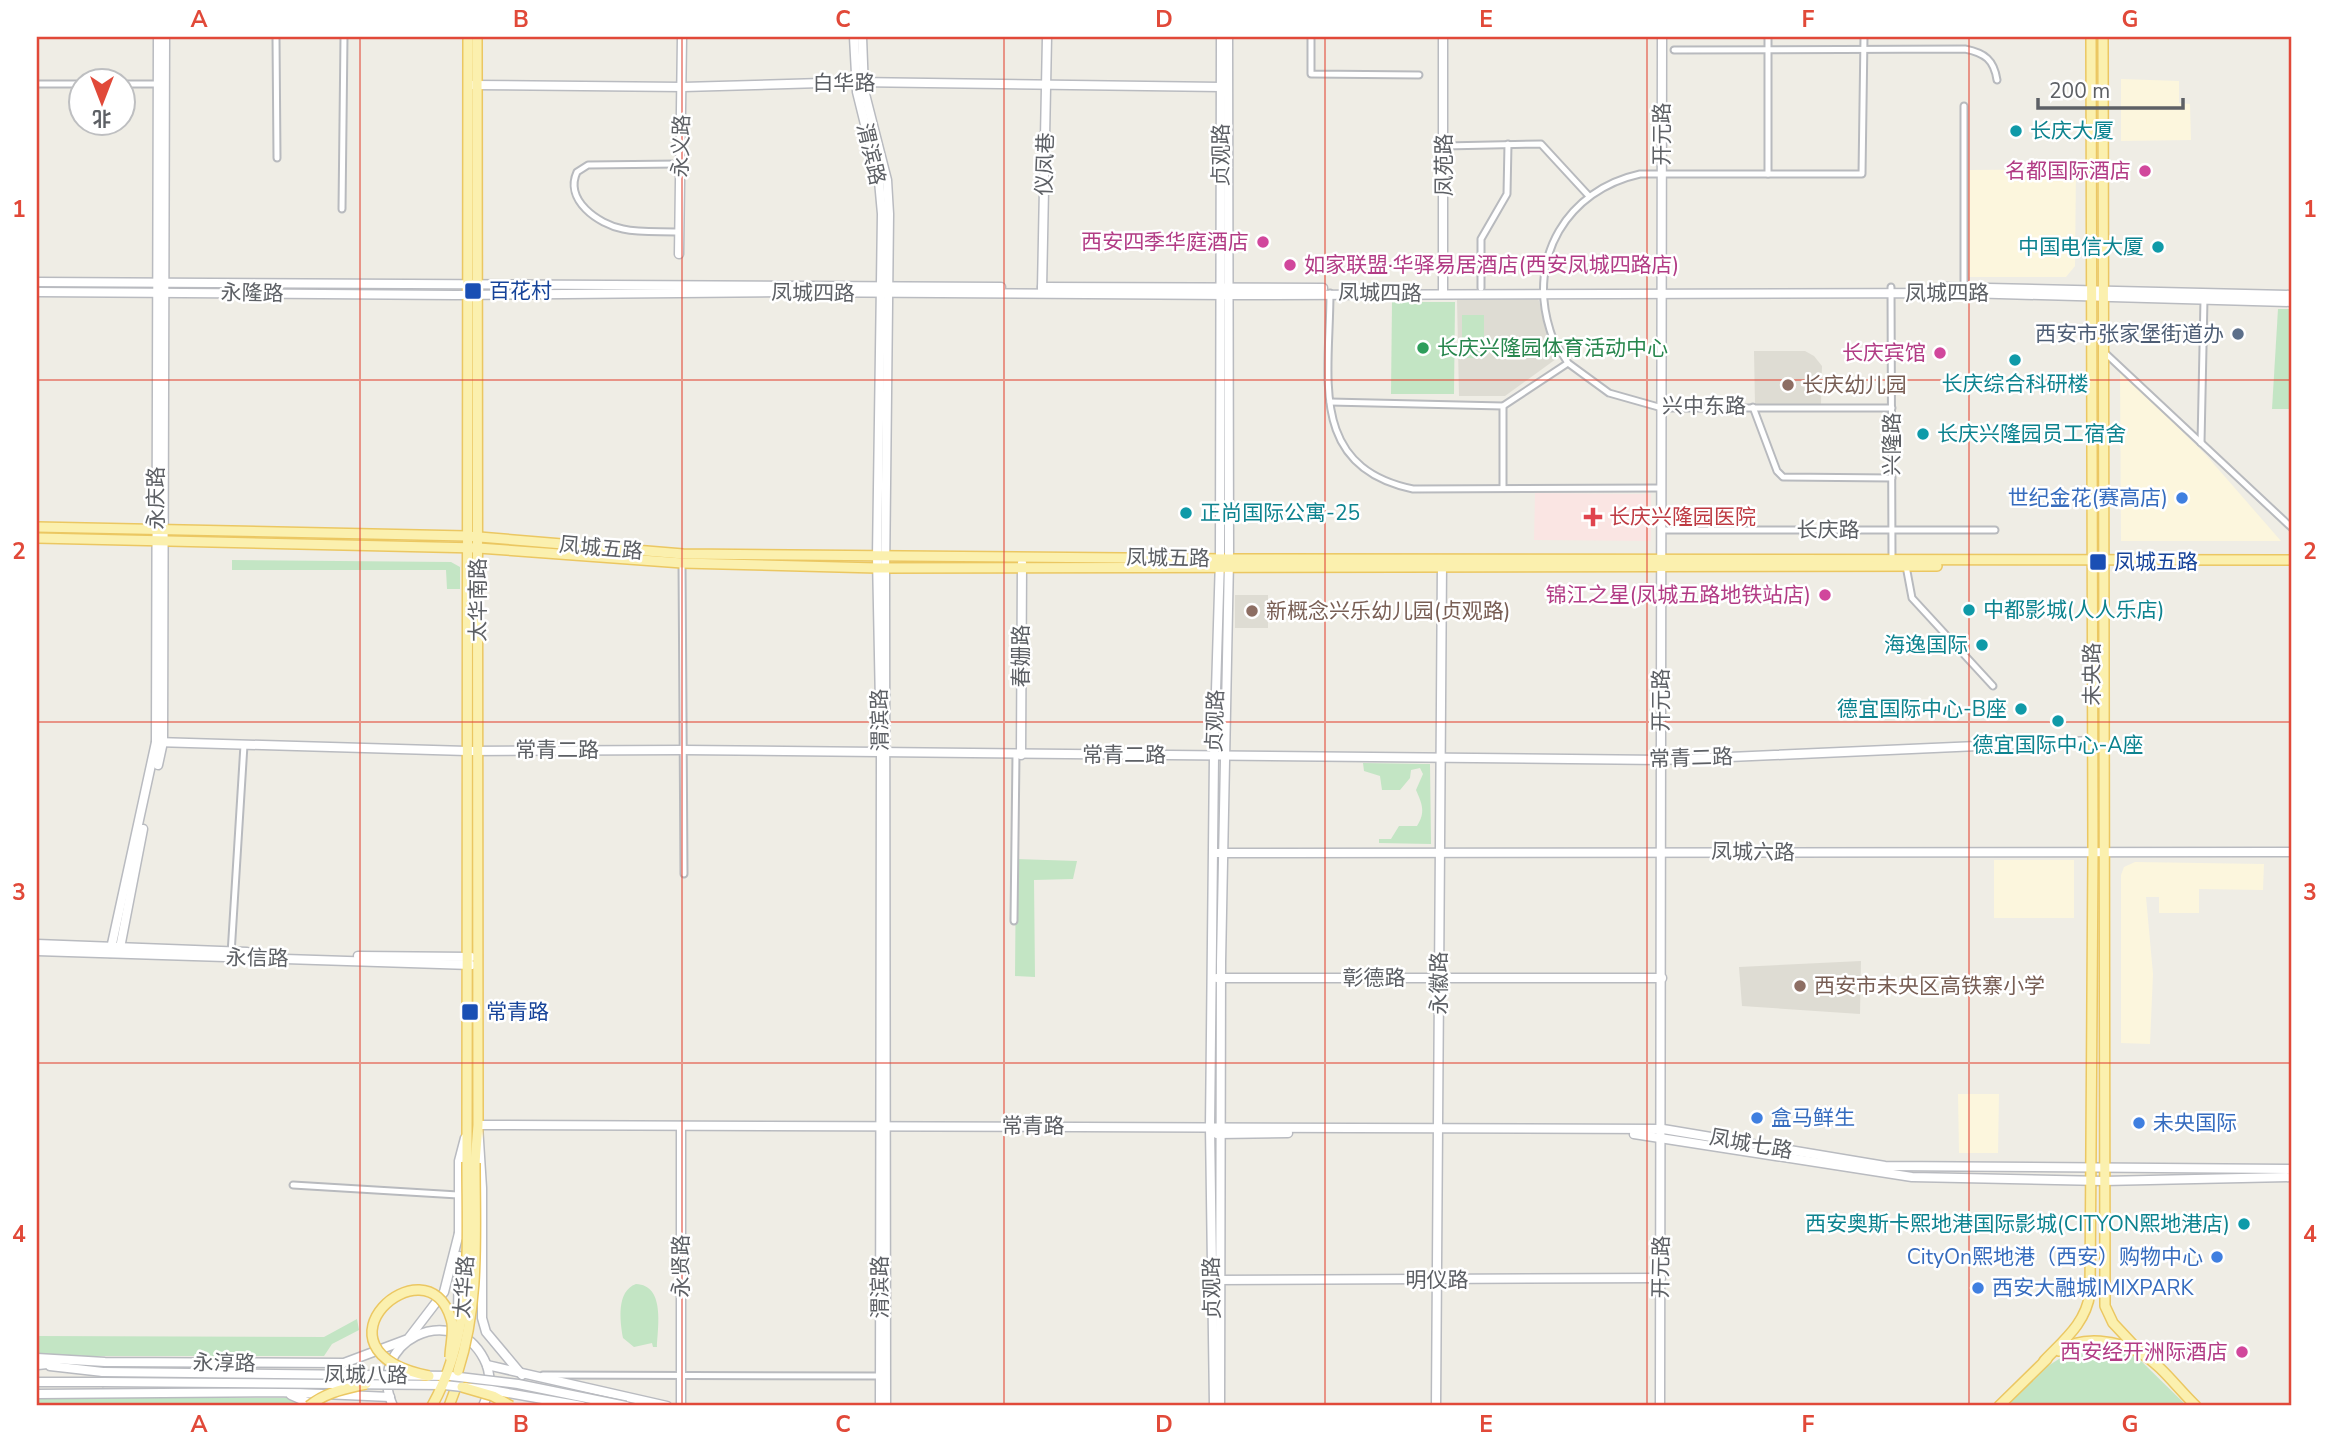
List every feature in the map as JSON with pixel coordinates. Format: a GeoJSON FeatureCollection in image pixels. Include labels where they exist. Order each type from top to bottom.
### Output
{"type":"FeatureCollection","features":[{"type":"Feature","properties":{"kind":"main road","name":"太华南路"},"geometry":{"type":"LineString","coordinates":[[468,37],[473,85],[479,289],[472,537],[467,548],[467,751],[472,961],[471,1163]]}},
{"type":"Feature","properties":{"kind":"main road","name":"太华南路"},"geometry":{"type":"LineString","coordinates":[[472,961],[478,749],[478,548],[472,537],[467,290],[473,85],[477,37]]}},
{"type":"Feature","properties":{"kind":"main road","name":"未央路"},"geometry":{"type":"LineString","coordinates":[[2044,1361],[2076,1328],[2088,1310],[2098,853],[2092,741],[2103,351],[2098,292],[2091,37]]}},
{"type":"Feature","properties":{"kind":"main road","name":"未央路"},"geometry":{"type":"LineString","coordinates":[[2103,37],[2098,292],[2098,853],[2105,1306],[2113,1323],[2143,1354]]}},
{"type":"Feature","properties":{"kind":"main road","name":"凤城五路"},"geometry":{"type":"LineString","coordinates":[[39,526],[472,537],[682,559],[881,557],[1224,563],[1906,566],[2292,560]]}},
{"type":"Feature","properties":{"kind":"main road","name":"凤城五路"},"geometry":{"type":"LineString","coordinates":[[40,540],[478,548],[881,568],[1022,561]]}},
{"type":"Feature","properties":{"kind":"main road","name":"凤城五路"},"geometry":{"type":"LineString","coordinates":[[1660,563],[1892,559],[2292,565]]}},
{"type":"Feature","properties":{"kind":"main road","name":"太华路"},"geometry":{"type":"LineString","coordinates":[[443,1406],[463,1355],[475,1290],[471,1163]]}},
{"type":"Feature","properties":{"kind":"main road","name":"太华路"},"geometry":{"type":"LineString","coordinates":[[432,1406],[451,1366],[466,1298],[471,1163]]}},
{"type":"Feature","properties":{"kind":"main road"},"geometry":{"type":"LineString","coordinates":[[429,1376],[394,1366],[379,1351],[374,1339],[374,1321],[379,1308],[390,1297],[406,1291],[419,1291],[432,1294],[446,1305],[453,1323],[451,1366]]}},
{"type":"Feature","properties":{"kind":"main road"},"geometry":{"type":"LineString","coordinates":[[1999,1406],[2044,1361],[2065,1346],[2084,1342],[2115,1343],[2143,1354],[2196,1406]]}},
{"type":"Feature","properties":{"kind":"main road"},"geometry":{"type":"LineString","coordinates":[[449,1406],[462,1370],[463,1355]]}},
{"type":"Feature","properties":{"kind":"main road"},"geometry":{"type":"LineString","coordinates":[[309,1406],[320,1397],[337,1390],[366,1384]]}},
{"type":"Feature","properties":{"kind":"main road"},"geometry":{"type":"LineString","coordinates":[[462,1387],[494,1396],[511,1406]]}},
{"type":"Feature","properties":{"kind":"street","name":"永庆路"},"geometry":{"type":"LineString","coordinates":[[158,37],[162,84]]}},
{"type":"Feature","properties":{"kind":"street","name":"永庆路"},"geometry":{"type":"LineString","coordinates":[[115,950],[160,742],[164,37]]}},
{"type":"Feature","properties":{"kind":"street"},"geometry":{"type":"LineString","coordinates":[[276,37],[276,158]]}},
{"type":"Feature","properties":{"kind":"street"},"geometry":{"type":"LineString","coordinates":[[342,209],[344,37]]}},
{"type":"Feature","properties":{"kind":"street","name":"永义路"},"geometry":{"type":"LineString","coordinates":[[679,254],[682,37]]}},
{"type":"Feature","properties":{"kind":"street","name":"渭滨路"},"geometry":{"type":"LineString","coordinates":[[854,37],[859,82],[887,180],[881,557],[884,1126],[883,1376],[880,1406]]}},
{"type":"Feature","properties":{"kind":"street","name":"渭滨路"},"geometry":{"type":"LineString","coordinates":[[859,82],[862,37]]}},
{"type":"Feature","properties":{"kind":"street","name":"仪凤巷"},"geometry":{"type":"LineString","coordinates":[[1042,289],[1047,37]]}},
{"type":"Feature","properties":{"kind":"street","name":"贞观路"},"geometry":{"type":"LineString","coordinates":[[1221,37],[1225,291]]}},
{"type":"Feature","properties":{"kind":"street","name":"贞观路"},"geometry":{"type":"LineString","coordinates":[[1214,1406],[1228,37]]}},
{"type":"Feature","properties":{"kind":"street"},"geometry":{"type":"LineString","coordinates":[[1311,37],[1311,74],[1419,75]]}},
{"type":"Feature","properties":{"kind":"street","name":"凤苑路"},"geometry":{"type":"LineString","coordinates":[[1443,37],[1443,291]]}},
{"type":"Feature","properties":{"kind":"street","name":"开元路"},"geometry":{"type":"LineString","coordinates":[[1660,1406],[1662,37]]}},
{"type":"Feature","properties":{"kind":"street"},"geometry":{"type":"LineString","coordinates":[[1768,37],[1768,174]]}},
{"type":"Feature","properties":{"kind":"street"},"geometry":{"type":"LineString","coordinates":[[1330,402],[1503,406],[1568,363],[1551,334],[1543,291],[1550,249],[1566,220],[1588,195],[1622,178],[1662,173],[1863,174],[1864,37]]}},
{"type":"Feature","properties":{"kind":"street"},"geometry":{"type":"LineString","coordinates":[[1674,50],[1864,49],[1980,52],[1990,59],[1997,80]]}},
{"type":"Feature","properties":{"kind":"street","name":"白华路"},"geometry":{"type":"LineString","coordinates":[[473,85],[683,87],[859,82],[1047,87],[1221,87]]}},
{"type":"Feature","properties":{"kind":"street"},"geometry":{"type":"LineString","coordinates":[[37,84],[66,84]]}},
{"type":"Feature","properties":{"kind":"street"},"geometry":{"type":"LineString","coordinates":[[136,84],[162,84]]}},
{"type":"Feature","properties":{"kind":"street"},"geometry":{"type":"LineString","coordinates":[[1964,106],[1964,290]]}},
{"type":"Feature","properties":{"kind":"street"},"geometry":{"type":"LineString","coordinates":[[1444,146],[1541,144],[1588,195]]}},
{"type":"Feature","properties":{"kind":"street"},"geometry":{"type":"LineString","coordinates":[[1481,288],[1481,239],[1507,194],[1508,145]]}},
{"type":"Feature","properties":{"kind":"street"},"geometry":{"type":"LineString","coordinates":[[679,163],[588,165],[577,172],[573,188],[582,205],[608,224],[623,229],[679,232]]}},
{"type":"Feature","properties":{"kind":"street","name":"永隆路"},"geometry":{"type":"LineString","coordinates":[[37,282],[161,282],[467,290]]}},
{"type":"Feature","properties":{"kind":"street","name":"凤城四路"},"geometry":{"type":"LineString","coordinates":[[467,290],[1042,289],[1330,293],[1481,288],[1543,291]]}},
{"type":"Feature","properties":{"kind":"street","name":"永隆路"},"geometry":{"type":"LineString","coordinates":[[37,292],[467,290]]}},
{"type":"Feature","properties":{"kind":"street","name":"兴隆路"},"geometry":{"type":"LineString","coordinates":[[1891,290],[1892,559]]}},
{"type":"Feature","properties":{"kind":"street","name":"凤城四路"},"geometry":{"type":"LineString","coordinates":[[1225,291],[1964,290],[2098,292],[2292,302]]}},
{"type":"Feature","properties":{"kind":"street"},"geometry":{"type":"LineString","coordinates":[[1330,293],[1330,418],[1337,436],[1353,459],[1376,478],[1413,489],[1661,488]]}},
{"type":"Feature","properties":{"kind":"street","name":"凤城四路"},"geometry":{"type":"LineString","coordinates":[[2205,296],[2292,295]]}},
{"type":"Feature","properties":{"kind":"street"},"geometry":{"type":"LineString","coordinates":[[2201,444],[2205,296]]}},
{"type":"Feature","properties":{"kind":"street"},"geometry":{"type":"LineString","coordinates":[[2103,351],[2292,528]]}},
{"type":"Feature","properties":{"kind":"street","name":"兴中东路"},"geometry":{"type":"LineString","coordinates":[[1568,363],[1609,393],[1662,408],[1892,408]]}},
{"type":"Feature","properties":{"kind":"street"},"geometry":{"type":"LineString","coordinates":[[1503,406],[1503,488]]}},
{"type":"Feature","properties":{"kind":"street"},"geometry":{"type":"LineString","coordinates":[[1753,407],[1777,471],[1783,477],[1892,478]]}},
{"type":"Feature","properties":{"kind":"street","name":"长庆路"},"geometry":{"type":"LineString","coordinates":[[1661,530],[1995,530]]}},
{"type":"Feature","properties":{"kind":"street"},"geometry":{"type":"LineString","coordinates":[[682,559],[684,874]]}},
{"type":"Feature","properties":{"kind":"street","name":"春姗路"},"geometry":{"type":"LineString","coordinates":[[1018,755],[1022,561]]}},
{"type":"Feature","properties":{"kind":"street","name":"永徽路"},"geometry":{"type":"LineString","coordinates":[[1436,1406],[1442,562]]}},
{"type":"Feature","properties":{"kind":"street"},"geometry":{"type":"LineString","coordinates":[[1906,566],[1912,598],[1993,686]]}},
{"type":"Feature","properties":{"kind":"street","name":"常青二路"},"geometry":{"type":"LineString","coordinates":[[160,742],[467,751],[684,750],[1662,760],[2092,741]]}},
{"type":"Feature","properties":{"kind":"street"},"geometry":{"type":"LineString","coordinates":[[231,954],[244,745]]}},
{"type":"Feature","properties":{"kind":"street"},"geometry":{"type":"LineString","coordinates":[[1014,921],[1018,755]]}},
{"type":"Feature","properties":{"kind":"street","name":"凤城六路"},"geometry":{"type":"LineString","coordinates":[[1218,853],[2292,852]]}},
{"type":"Feature","properties":{"kind":"street","name":"永信路"},"geometry":{"type":"LineString","coordinates":[[37,944],[115,950],[472,961]]}},
{"type":"Feature","properties":{"kind":"street","name":"永信路"},"geometry":{"type":"LineString","coordinates":[[37,951],[115,950]]}},
{"type":"Feature","properties":{"kind":"street","name":"彰德路"},"geometry":{"type":"LineString","coordinates":[[1217,978],[1662,978]]}},
{"type":"Feature","properties":{"kind":"street"},"geometry":{"type":"LineString","coordinates":[[473,1125],[459,1161],[458,1316],[455,1333],[475,1346],[487,1365],[490,1381],[483,1406]]}},
{"type":"Feature","properties":{"kind":"street"},"geometry":{"type":"LineString","coordinates":[[473,1125],[482,1188],[482,1318],[486,1332],[522,1375]]}},
{"type":"Feature","properties":{"kind":"street","name":"常青路"},"geometry":{"type":"LineString","coordinates":[[473,1125],[884,1126],[1215,1131]]}},
{"type":"Feature","properties":{"kind":"street","name":"永贤路"},"geometry":{"type":"LineString","coordinates":[[681,1126],[681,1406]]}},
{"type":"Feature","properties":{"kind":"street","name":"凤城七路"},"geometry":{"type":"LineString","coordinates":[[1215,1131],[1662,1133],[1885,1166],[2292,1168]]}},
{"type":"Feature","properties":{"kind":"street","name":"凤城七路"},"geometry":{"type":"LineString","coordinates":[[1662,1133],[1885,1175],[2103,1181],[2292,1177]]}},
{"type":"Feature","properties":{"kind":"street"},"geometry":{"type":"LineString","coordinates":[[293,1185],[458,1195]]}},
{"type":"Feature","properties":{"kind":"street"},"geometry":{"type":"LineString","coordinates":[[393,1406],[386,1380],[389,1364],[444,1292],[459,1233]]}},
{"type":"Feature","properties":{"kind":"street","name":"明仪路"},"geometry":{"type":"LineString","coordinates":[[1216,1280],[1661,1278]]}},
{"type":"Feature","properties":{"kind":"street","name":"贞观路"},"geometry":{"type":"LineString","coordinates":[[1216,1280],[1220,1406]]}},
{"type":"Feature","properties":{"kind":"street","name":"永淳路"},"geometry":{"type":"LineString","coordinates":[[37,1358],[105,1362],[344,1363],[423,1332],[439,1330],[455,1333]]}},
{"type":"Feature","properties":{"kind":"street"},"geometry":{"type":"LineString","coordinates":[[37,1365],[105,1362]]}},
{"type":"Feature","properties":{"kind":"street"},"geometry":{"type":"LineString","coordinates":[[245,1394],[252,1389],[252,1370],[247,1364]]}},
{"type":"Feature","properties":{"kind":"street","name":"凤城八路"},"geometry":{"type":"LineString","coordinates":[[37,1365],[103,1372],[429,1376],[518,1384],[626,1406]]}},
{"type":"Feature","properties":{"kind":"street"},"geometry":{"type":"LineString","coordinates":[[487,1365],[577,1388],[667,1406]]}},
{"type":"Feature","properties":{"kind":"street"},"geometry":{"type":"LineString","coordinates":[[522,1375],[883,1376]]}},
{"type":"Feature","properties":{"kind":"street","name":"渭滨路"},"geometry":{"type":"LineString","coordinates":[[883,1376],[886,1406]]}},
{"type":"Feature","properties":{"kind":"street"},"geometry":{"type":"LineString","coordinates":[[37,1382],[64,1394]]}},
{"type":"Feature","properties":{"kind":"street","name":"凤城八路"},"geometry":{"type":"LineString","coordinates":[[37,1382],[462,1387],[582,1406]]}},
{"type":"Feature","properties":{"kind":"street"},"geometry":{"type":"LineString","coordinates":[[566,1406],[569,1391],[577,1388]]}},
{"type":"Feature","properties":{"kind":"street"},"geometry":{"type":"LineString","coordinates":[[278,1392],[307,1400],[316,1406]]}},
{"type":"Feature","properties":{"kind":"street","name":"永淳路"},"geometry":{"type":"LineString","coordinates":[[37,1394],[278,1392],[390,1397]]}},
{"type":"Feature","properties":{"kind":"shaded area"},"geometry":{"type":"Polygon","coordinates":[[[2121,79],[2179,81],[2179,103],[2190,104],[2191,140],[2121,141],[2121,79]]]}},
{"type":"Feature","properties":{"kind":"shaded area"},"geometry":{"type":"Polygon","coordinates":[[[2076,169],[2075,266],[2066,277],[1969,277],[1968,170],[2076,169]]]}},
{"type":"Feature","properties":{"kind":"shaded area"},"geometry":{"type":"Polygon","coordinates":[[[1538,298],[1556,359],[1505,396],[1459,396],[1457,299],[1538,298]]]}},
{"type":"Feature","properties":{"kind":"shaded area","name":"长庆幼儿园"},"geometry":{"type":"Polygon","coordinates":[[[1754,351],[1805,351],[1814,356],[1822,366],[1821,404],[1755,405],[1754,351]]]}},
{"type":"Feature","properties":{"kind":"shaded area","name":"世纪金花(赛高店)"},"geometry":{"type":"Polygon","coordinates":[[[2120,370],[2206,455],[2281,541],[2121,541],[2120,370]]]}},
{"type":"Feature","properties":{"kind":"shaded area","name":"长庆兴隆园医院"},"geometry":{"type":"Polygon","coordinates":[[[1535,493],[1651,494],[1651,541],[1534,540],[1535,493]]]}},
{"type":"Feature","properties":{"kind":"shaded area","name":"新概念兴乐幼儿园(贞观路)"},"geometry":{"type":"Polygon","coordinates":[[[1235,595],[1268,595],[1268,628],[1235,628],[1235,595]]]}},
{"type":"Feature","properties":{"kind":"shaded area"},"geometry":{"type":"Polygon","coordinates":[[[1994,860],[2074,860],[2074,918],[1994,918],[1994,860]]]}},
{"type":"Feature","properties":{"kind":"shaded area"},"geometry":{"type":"Polygon","coordinates":[[[2135,862],[2264,864],[2263,890],[2199,889],[2199,913],[2159,913],[2159,897],[2146,897],[2153,974],[2150,1044],[2121,1043],[2121,875],[2124,867],[2135,862]]]}},
{"type":"Feature","properties":{"kind":"shaded area","name":"西安市未央区高铁寨小学"},"geometry":{"type":"Polygon","coordinates":[[[1861,961],[1860,1014],[1742,1006],[1739,967],[1861,961]]]}},
{"type":"Feature","properties":{"kind":"shaded area"},"geometry":{"type":"Polygon","coordinates":[[[1958,1094],[1999,1094],[1998,1153],[1959,1153],[1958,1094]]]}},
{"type":"Feature","properties":{"kind":"green space","name":"长庆兴隆园体育活动中心"},"geometry":{"type":"Polygon","coordinates":[[[1392,302],[1455,302],[1454,394],[1391,394],[1392,302]]]}},
{"type":"Feature","properties":{"kind":"green space"},"geometry":{"type":"Polygon","coordinates":[[[2278,309],[2292,309],[2292,409],[2272,409],[2278,309]]]}},
{"type":"Feature","properties":{"kind":"green space"},"geometry":{"type":"Polygon","coordinates":[[[1462,315],[1484,315],[1484,358],[1462,358],[1462,315]]]}},
{"type":"Feature","properties":{"kind":"green space"},"geometry":{"type":"Polygon","coordinates":[[[232,560],[451,562],[460,567],[460,589],[447,589],[446,570],[232,570],[232,560]]]}},
{"type":"Feature","properties":{"kind":"green space"},"geometry":{"type":"Polygon","coordinates":[[[1363,763],[1430,764],[1431,844],[1379,843],[1379,839],[1391,839],[1399,826],[1417,826],[1420,821],[1422,808],[1416,790],[1423,774],[1420,768],[1411,770],[1410,778],[1400,790],[1382,790],[1380,776],[1364,771],[1363,763]]]}},
{"type":"Feature","properties":{"kind":"green space"},"geometry":{"type":"Polygon","coordinates":[[[1016,859],[1077,861],[1073,879],[1034,880],[1035,977],[1015,976],[1016,859]]]}},
{"type":"Feature","properties":{"kind":"green space"},"geometry":{"type":"Polygon","coordinates":[[[636,1284],[652,1291],[656,1299],[657,1347],[653,1347],[652,1343],[634,1347],[623,1338],[622,1300],[625,1293],[636,1284]]]}},
{"type":"Feature","properties":{"kind":"green space"},"geometry":{"type":"Polygon","coordinates":[[[357,1319],[359,1330],[332,1344],[324,1356],[37,1356],[37,1336],[324,1337],[357,1319]]]}},
{"type":"Feature","properties":{"kind":"green space"},"geometry":{"type":"Polygon","coordinates":[[[2107,1346],[2138,1358],[2187,1406],[2006,1406],[2043,1369],[2075,1349],[2107,1346]]]}},
{"type":"Feature","properties":{"kind":"green space"},"geometry":{"type":"Polygon","coordinates":[[[37,1398],[304,1398],[304,1406],[37,1406],[37,1398]]]}},
{"type":"Feature","properties":{"kind":"place","name":"长庆大厦"},"geometry":{"type":"Point","coordinates":[2016,131]}},
{"type":"Feature","properties":{"kind":"place","name":"名都国际酒店"},"geometry":{"type":"Point","coordinates":[2145,171]}},
{"type":"Feature","properties":{"kind":"place","name":"西安四季华庭酒店"},"geometry":{"type":"Point","coordinates":[1263,242]}},
{"type":"Feature","properties":{"kind":"place","name":"中国电信大厦"},"geometry":{"type":"Point","coordinates":[2158,247]}},
{"type":"Feature","properties":{"kind":"place","name":"如家联盟·华驿易居酒店(西安凤城四路店)"},"geometry":{"type":"Point","coordinates":[1290,265]}},
{"type":"Feature","properties":{"kind":"place","name":"百花村"},"geometry":{"type":"Point","coordinates":[473,291]}},
{"type":"Feature","properties":{"kind":"place","name":"西安市张家堡街道办"},"geometry":{"type":"Point","coordinates":[2238,334]}},
{"type":"Feature","properties":{"kind":"place","name":"长庆兴隆园体育活动中心"},"geometry":{"type":"Point","coordinates":[1423,348]}},
{"type":"Feature","properties":{"kind":"place","name":"长庆宾馆"},"geometry":{"type":"Point","coordinates":[1940,353]}},
{"type":"Feature","properties":{"kind":"place","name":"长庆综合科研楼"},"geometry":{"type":"Point","coordinates":[2015,360]}},
{"type":"Feature","properties":{"kind":"place","name":"长庆幼儿园"},"geometry":{"type":"Point","coordinates":[1788,385]}},
{"type":"Feature","properties":{"kind":"place","name":"长庆兴隆园员工宿舍"},"geometry":{"type":"Point","coordinates":[1923,434]}},
{"type":"Feature","properties":{"kind":"place","name":"世纪金花(赛高店)"},"geometry":{"type":"Point","coordinates":[2182,498]}},
{"type":"Feature","properties":{"kind":"place","name":"正尚国际公寓-25"},"geometry":{"type":"Point","coordinates":[1186,513]}},
{"type":"Feature","properties":{"kind":"place","name":"长庆兴隆园医院"},"geometry":{"type":"Point","coordinates":[1593,517]}},
{"type":"Feature","properties":{"kind":"place","name":"凤城五路"},"geometry":{"type":"Point","coordinates":[2098,562]}},
{"type":"Feature","properties":{"kind":"place","name":"锦江之星(凤城五路地铁站店)"},"geometry":{"type":"Point","coordinates":[1825,595]}},
{"type":"Feature","properties":{"kind":"place","name":"中都影城(人人乐店)"},"geometry":{"type":"Point","coordinates":[1969,610]}},
{"type":"Feature","properties":{"kind":"place","name":"新概念兴乐幼儿园(贞观路)"},"geometry":{"type":"Point","coordinates":[1252,611]}},
{"type":"Feature","properties":{"kind":"place","name":"海逸国际"},"geometry":{"type":"Point","coordinates":[1982,645]}},
{"type":"Feature","properties":{"kind":"place","name":"德宜国际中心-B座"},"geometry":{"type":"Point","coordinates":[2021,709]}},
{"type":"Feature","properties":{"kind":"place","name":"德宜国际中心-A座"},"geometry":{"type":"Point","coordinates":[2058,721]}},
{"type":"Feature","properties":{"kind":"place","name":"西安市未央区高铁寨小学"},"geometry":{"type":"Point","coordinates":[1800,986]}},
{"type":"Feature","properties":{"kind":"place","name":"常青路"},"geometry":{"type":"Point","coordinates":[470,1012]}},
{"type":"Feature","properties":{"kind":"place","name":"盒马鲜生"},"geometry":{"type":"Point","coordinates":[1757,1118]}},
{"type":"Feature","properties":{"kind":"place","name":"未央国际"},"geometry":{"type":"Point","coordinates":[2139,1123]}},
{"type":"Feature","properties":{"kind":"place","name":"西安奥斯卡熙地港国际影城(CITYON熙地港店)"},"geometry":{"type":"Point","coordinates":[2244,1224]}},
{"type":"Feature","properties":{"kind":"place","name":"CityOn熙地港（西安）购物中心"},"geometry":{"type":"Point","coordinates":[2217,1257]}},
{"type":"Feature","properties":{"kind":"place","name":"西安大融城IMIXPARK"},"geometry":{"type":"Point","coordinates":[1978,1288]}},
{"type":"Feature","properties":{"kind":"place","name":"西安经开洲际酒店"},"geometry":{"type":"Point","coordinates":[2242,1352]}}]}
